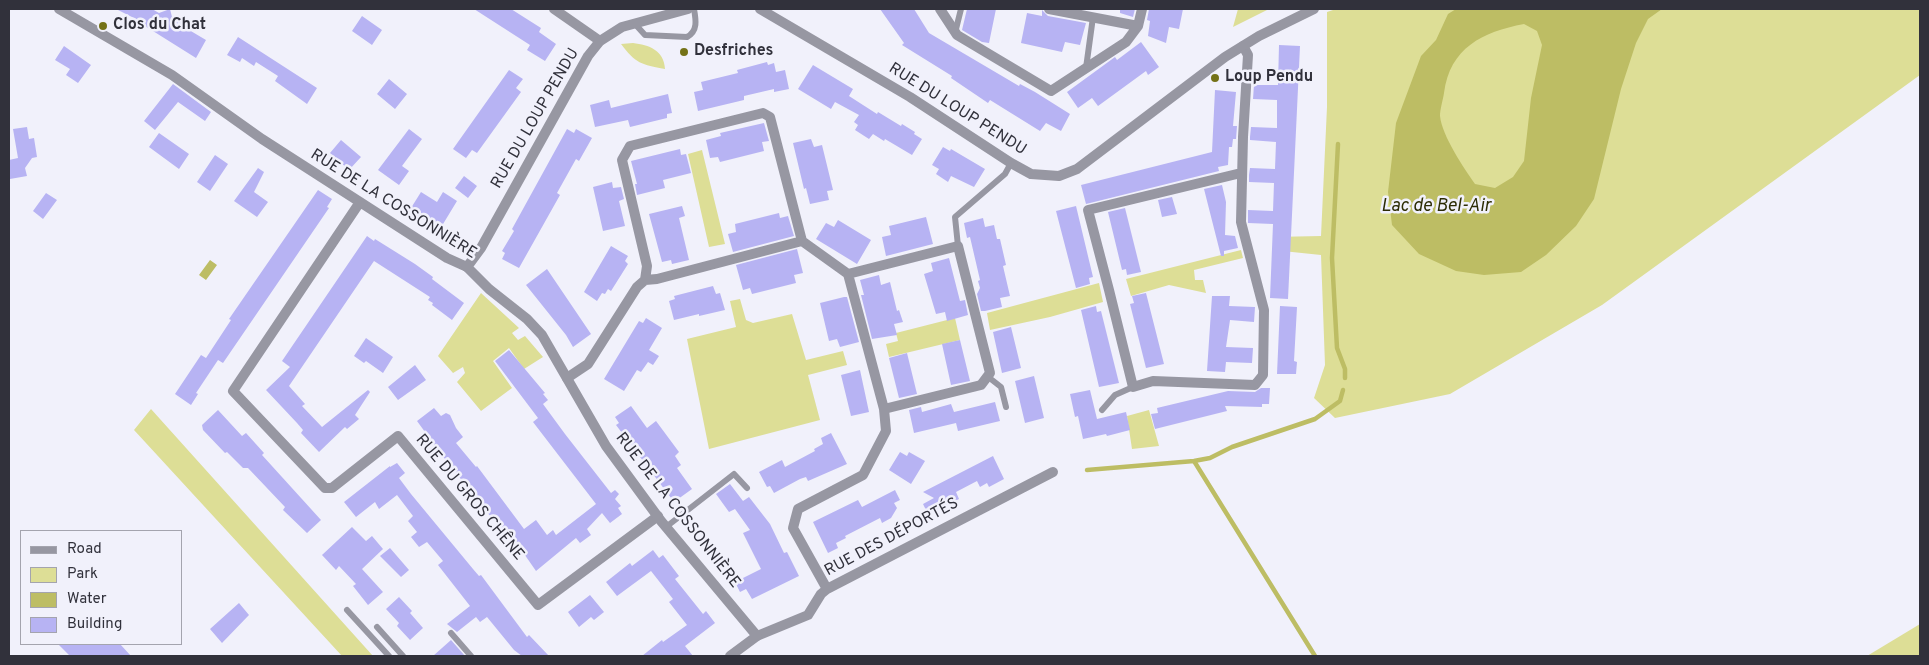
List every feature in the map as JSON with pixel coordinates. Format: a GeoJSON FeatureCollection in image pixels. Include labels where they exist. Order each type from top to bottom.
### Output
{"type":"FeatureCollection","features":[{"type":"Feature","properties":{"kind":"street","name":"RUE DE LA COSSONNIÈRE"},"geometry":{"type":"LineString","coordinates":[[59,9],[172,75],[262,140],[447,258],[467,267],[489,289],[527,319],[542,335],[606,446],[666,527],[757,636]]}},
{"type":"Feature","properties":{"kind":"street"},"geometry":{"type":"LineString","coordinates":[[554,9],[600,41]]}},
{"type":"Feature","properties":{"kind":"street","name":"RUE DU LOUP PENDU"},"geometry":{"type":"LineString","coordinates":[[467,267],[481,248],[588,56],[600,41],[622,27],[681,9]]}},
{"type":"Feature","properties":{"kind":"street","name":"RUE DU LOUP PENDU"},"geometry":{"type":"LineString","coordinates":[[760,9],[910,97],[1010,163],[1031,174],[1044,176],[1059,176],[1077,169],[1225,57],[1314,9]]}},
{"type":"Feature","properties":{"kind":"street"},"geometry":{"type":"LineString","coordinates":[[940,9],[956,33],[1051,91],[1126,42],[1138,26],[1142,9]]}},
{"type":"Feature","properties":{"kind":"street"},"geometry":{"type":"LineString","coordinates":[[1050,9],[1138,26]]}},
{"type":"Feature","properties":{"kind":"street"},"geometry":{"type":"LineString","coordinates":[[1241,173],[1088,210],[1110,290],[1132,387],[1153,381],[1255,385],[1263,375],[1264,310],[1241,222],[1241,173],[1248,55],[1243,46]]}},
{"type":"Feature","properties":{"kind":"street"},"geometry":{"type":"LineString","coordinates":[[645,280],[647,266],[622,160],[630,146],[763,113],[770,117],[802,241],[848,274],[884,409],[886,431],[863,475],[798,509],[793,528],[827,589]]}},
{"type":"Feature","properties":{"kind":"street","name":"RUE DU GROS CHÊNE"},"geometry":{"type":"LineString","coordinates":[[360,202],[233,391],[325,488],[332,488],[398,436],[538,605],[658,516]]}},
{"type":"Feature","properties":{"kind":"street"},"geometry":{"type":"LineString","coordinates":[[567,378],[588,364],[636,287],[645,280],[666,277],[802,241]]}},
{"type":"Feature","properties":{"kind":"street"},"geometry":{"type":"LineString","coordinates":[[848,274],[958,246],[990,373],[981,385],[884,409]]}},
{"type":"Feature","properties":{"kind":"street","name":"RUE DES DÉPORTÉS"},"geometry":{"type":"LineString","coordinates":[[730,656],[757,636],[808,615],[821,594],[827,589],[1053,472]]}},
{"type":"Feature","properties":{"kind":"lane"},"geometry":{"type":"LineString","coordinates":[[634,24],[645,34],[687,37],[696,28],[694,9]]}},
{"type":"Feature","properties":{"kind":"lane"},"geometry":{"type":"LineString","coordinates":[[956,33],[961,9]]}},
{"type":"Feature","properties":{"kind":"lane"},"geometry":{"type":"LineString","coordinates":[[1086,69],[1093,18]]}},
{"type":"Feature","properties":{"kind":"lane"},"geometry":{"type":"LineString","coordinates":[[958,246],[955,217],[1005,174],[1010,163]]}},
{"type":"Feature","properties":{"kind":"lane"},"geometry":{"type":"LineString","coordinates":[[987,376],[1001,388],[1006,407]]}},
{"type":"Feature","properties":{"kind":"lane"},"geometry":{"type":"LineString","coordinates":[[1102,410],[1115,395],[1132,387]]}},
{"type":"Feature","properties":{"kind":"lane"},"geometry":{"type":"LineString","coordinates":[[666,527],[734,474],[747,488]]}},
{"type":"Feature","properties":{"kind":"lane"},"geometry":{"type":"LineString","coordinates":[[347,610],[389,656]]}},
{"type":"Feature","properties":{"kind":"lane"},"geometry":{"type":"LineString","coordinates":[[377,627],[403,656]]}},
{"type":"Feature","properties":{"kind":"lane"},"geometry":{"type":"LineString","coordinates":[[451,633],[471,656]]}},
{"type":"Feature","properties":{"kind":"green space"},"geometry":{"type":"Polygon","coordinates":[[[1238,9],[1269,9],[1233,27],[1238,9]]]}},
{"type":"Feature","properties":{"kind":"green space"},"geometry":{"type":"Polygon","coordinates":[[[1336,9],[1920,9],[1920,75],[1602,305],[1450,394],[1335,418],[1314,398],[1325,365],[1321,255],[1273,250],[1273,237],[1321,236],[1327,107],[1327,12],[1336,9]]]}},
{"type":"Feature","properties":{"kind":"green space"},"geometry":{"type":"Polygon","coordinates":[[[621,44],[645,45],[659,53],[665,69],[640,62],[621,44]]]}},
{"type":"Feature","properties":{"kind":"green space"},"geometry":{"type":"Polygon","coordinates":[[[702,150],[725,244],[709,247],[688,154],[702,150]]]}},
{"type":"Feature","properties":{"kind":"green space"},"geometry":{"type":"Polygon","coordinates":[[[1241,250],[1243,258],[1194,270],[1195,280],[1203,280],[1206,293],[1169,285],[1131,296],[1126,279],[1241,250]]]}},
{"type":"Feature","properties":{"kind":"green space"},"geometry":{"type":"Polygon","coordinates":[[[1099,283],[1103,302],[1050,317],[990,330],[987,313],[1099,283]]]}},
{"type":"Feature","properties":{"kind":"green space"},"geometry":{"type":"Polygon","coordinates":[[[481,293],[519,328],[512,333],[518,340],[525,336],[543,357],[524,369],[509,348],[493,361],[512,388],[481,411],[457,382],[465,373],[463,367],[453,373],[438,356],[481,293]]]}},
{"type":"Feature","properties":{"kind":"green space"},"geometry":{"type":"Polygon","coordinates":[[[740,299],[746,320],[753,323],[792,314],[806,360],[843,351],[847,365],[808,375],[820,420],[709,449],[687,339],[736,327],[730,301],[740,299]]]}},
{"type":"Feature","properties":{"kind":"green space"},"geometry":{"type":"Polygon","coordinates":[[[955,318],[960,340],[889,357],[886,344],[898,341],[896,333],[955,318]]]}},
{"type":"Feature","properties":{"kind":"green space"},"geometry":{"type":"Polygon","coordinates":[[[151,409],[373,656],[342,656],[134,430],[151,409]]]}},
{"type":"Feature","properties":{"kind":"green space"},"geometry":{"type":"Polygon","coordinates":[[[1149,410],[1159,446],[1132,449],[1127,416],[1149,410]]]}},
{"type":"Feature","properties":{"kind":"green space"},"geometry":{"type":"Polygon","coordinates":[[[1920,624],[1920,656],[1867,656],[1920,624]]]}},
{"type":"Feature","properties":{"kind":"water","name":"Lac de Bel-Air"},"geometry":{"type":"Polygon","coordinates":[[[1456,9],[1662,9],[1648,19],[1636,43],[1621,89],[1594,199],[1576,226],[1546,255],[1521,272],[1484,275],[1456,271],[1419,254],[1392,225],[1388,192],[1396,123],[1421,56],[1436,40],[1448,14],[1456,9]],[[1524,24],[1509,27],[1482,37],[1461,54],[1453,64],[1447,77],[1440,110],[1442,124],[1454,152],[1475,184],[1495,188],[1513,177],[1524,161],[1531,98],[1542,45],[1537,31],[1524,24]]]}},
{"type":"Feature","properties":{"kind":"water"},"geometry":{"type":"Polygon","coordinates":[[[210,260],[217,265],[206,280],[199,275],[210,260]]]}},
{"type":"Feature","properties":{"kind":"building"},"geometry":{"type":"Polygon","coordinates":[[[116,9],[152,9],[159,13],[170,9],[172,17],[185,25],[184,27],[206,40],[196,58],[138,20],[116,9]]]}},
{"type":"Feature","properties":{"kind":"building"},"geometry":{"type":"Polygon","coordinates":[[[474,9],[511,9],[541,28],[539,32],[556,44],[545,61],[527,50],[530,45],[474,9]]]}},
{"type":"Feature","properties":{"kind":"building"},"geometry":{"type":"Polygon","coordinates":[[[880,9],[914,9],[929,33],[1019,86],[1020,84],[1035,92],[1070,114],[1061,131],[1046,123],[1040,131],[990,100],[988,103],[951,78],[952,76],[902,45],[904,43],[880,9]]]}},
{"type":"Feature","properties":{"kind":"building"},"geometry":{"type":"Polygon","coordinates":[[[967,9],[996,9],[989,43],[982,42],[962,30],[967,9]]]}},
{"type":"Feature","properties":{"kind":"building"},"geometry":{"type":"Polygon","coordinates":[[[1120,9],[1135,9],[1133,17],[1120,13],[1120,9]]]}},
{"type":"Feature","properties":{"kind":"building"},"geometry":{"type":"Polygon","coordinates":[[[1149,9],[1183,9],[1179,29],[1169,27],[1166,43],[1148,36],[1150,21],[1147,20],[1149,9]]]}},
{"type":"Feature","properties":{"kind":"building"},"geometry":{"type":"Polygon","coordinates":[[[1042,10],[1048,16],[1086,23],[1080,45],[1065,42],[1062,52],[1021,43],[1027,13],[1042,16],[1042,10]]]}},
{"type":"Feature","properties":{"kind":"building"},"geometry":{"type":"Polygon","coordinates":[[[362,16],[382,30],[372,45],[352,31],[362,16]]]}},
{"type":"Feature","properties":{"kind":"building"},"geometry":{"type":"Polygon","coordinates":[[[238,37],[317,88],[307,104],[275,81],[278,76],[256,62],[254,66],[242,58],[240,62],[227,55],[238,37]]]}},
{"type":"Feature","properties":{"kind":"building"},"geometry":{"type":"Polygon","coordinates":[[[1141,42],[1159,67],[1148,75],[1146,71],[1098,106],[1092,98],[1078,108],[1067,92],[1115,57],[1117,60],[1141,42]]]}},
{"type":"Feature","properties":{"kind":"building"},"geometry":{"type":"Polygon","coordinates":[[[1279,45],[1300,46],[1288,299],[1270,298],[1273,224],[1248,223],[1248,210],[1273,211],[1274,183],[1249,182],[1249,175],[1250,168],[1275,169],[1276,142],[1250,140],[1250,137],[1251,127],[1277,128],[1277,100],[1253,99],[1254,85],[1278,85],[1279,45]]]}},
{"type":"Feature","properties":{"kind":"building"},"geometry":{"type":"Polygon","coordinates":[[[64,46],[91,65],[78,83],[66,75],[70,69],[55,60],[64,46]]]}},
{"type":"Feature","properties":{"kind":"building"},"geometry":{"type":"Polygon","coordinates":[[[767,62],[768,65],[774,63],[776,72],[785,70],[789,89],[774,92],[774,89],[744,96],[744,100],[698,111],[694,92],[703,90],[701,82],[738,73],[737,70],[767,62]]]}},
{"type":"Feature","properties":{"kind":"building"},"geometry":{"type":"Polygon","coordinates":[[[813,65],[853,89],[849,96],[877,114],[878,112],[915,132],[914,134],[922,139],[912,155],[885,139],[884,141],[873,134],[869,139],[855,130],[858,125],[854,122],[859,115],[835,102],[831,109],[798,89],[813,65]]]}},
{"type":"Feature","properties":{"kind":"building"},"geometry":{"type":"Polygon","coordinates":[[[509,70],[523,79],[516,88],[521,92],[477,153],[472,150],[466,158],[453,149],[509,70]]]}},
{"type":"Feature","properties":{"kind":"building"},"geometry":{"type":"Polygon","coordinates":[[[389,79],[407,94],[395,109],[377,94],[389,79]]]}},
{"type":"Feature","properties":{"kind":"building"},"geometry":{"type":"Polygon","coordinates":[[[173,84],[211,112],[205,121],[178,102],[155,130],[144,121],[173,84]]]}},
{"type":"Feature","properties":{"kind":"building"},"geometry":{"type":"Polygon","coordinates":[[[1215,90],[1236,92],[1233,126],[1237,126],[1236,139],[1233,139],[1232,147],[1229,147],[1228,165],[1218,167],[1219,171],[1086,204],[1081,185],[1212,152],[1215,90]]]}},
{"type":"Feature","properties":{"kind":"building"},"geometry":{"type":"Polygon","coordinates":[[[668,94],[672,113],[667,114],[667,118],[630,127],[628,120],[595,127],[590,105],[609,100],[611,108],[668,94]]]}},
{"type":"Feature","properties":{"kind":"building"},"geometry":{"type":"Polygon","coordinates":[[[764,123],[769,141],[762,142],[764,151],[720,162],[718,157],[710,158],[706,140],[721,136],[720,133],[764,123]]]}},
{"type":"Feature","properties":{"kind":"building"},"geometry":{"type":"Polygon","coordinates":[[[27,127],[29,139],[34,138],[37,157],[32,158],[25,168],[27,176],[10,179],[9,160],[18,158],[13,129],[27,127]]]}},
{"type":"Feature","properties":{"kind":"building"},"geometry":{"type":"Polygon","coordinates":[[[409,129],[422,139],[402,166],[409,171],[399,185],[378,170],[409,129]]]}},
{"type":"Feature","properties":{"kind":"building"},"geometry":{"type":"Polygon","coordinates":[[[567,129],[574,133],[576,129],[592,138],[579,161],[576,159],[557,193],[560,195],[519,268],[502,259],[505,253],[502,251],[514,231],[512,229],[567,129]]]}},
{"type":"Feature","properties":{"kind":"building"},"geometry":{"type":"Polygon","coordinates":[[[159,133],[189,154],[179,169],[149,147],[159,133]]]}},
{"type":"Feature","properties":{"kind":"building"},"geometry":{"type":"Polygon","coordinates":[[[811,139],[814,147],[822,145],[833,190],[827,191],[829,200],[810,204],[806,188],[804,189],[793,143],[811,139]]]}},
{"type":"Feature","properties":{"kind":"building"},"geometry":{"type":"Polygon","coordinates":[[[341,140],[361,157],[349,170],[330,153],[341,140]]]}},
{"type":"Feature","properties":{"kind":"building"},"geometry":{"type":"Polygon","coordinates":[[[943,147],[950,151],[951,149],[985,169],[974,187],[951,176],[948,182],[936,174],[939,169],[932,165],[943,147]]]}},
{"type":"Feature","properties":{"kind":"building"},"geometry":{"type":"Polygon","coordinates":[[[680,149],[681,155],[686,154],[691,173],[663,180],[665,188],[637,195],[635,184],[637,184],[631,161],[680,149]]]}},
{"type":"Feature","properties":{"kind":"building"},"geometry":{"type":"Polygon","coordinates":[[[215,155],[228,164],[210,191],[197,182],[215,155]]]}},
{"type":"Feature","properties":{"kind":"building"},"geometry":{"type":"Polygon","coordinates":[[[258,168],[264,172],[254,192],[268,202],[257,217],[234,201],[258,168]]]}},
{"type":"Feature","properties":{"kind":"building"},"geometry":{"type":"Polygon","coordinates":[[[464,176],[477,186],[468,198],[455,188],[464,176]]]}},
{"type":"Feature","properties":{"kind":"building"},"geometry":{"type":"Polygon","coordinates":[[[612,182],[613,188],[621,187],[624,199],[619,201],[625,226],[603,231],[593,187],[612,182]]]}},
{"type":"Feature","properties":{"kind":"building"},"geometry":{"type":"Polygon","coordinates":[[[1222,185],[1226,202],[1225,235],[1235,236],[1238,248],[1224,251],[1224,256],[1221,256],[1204,189],[1222,185]]]}},
{"type":"Feature","properties":{"kind":"building"},"geometry":{"type":"Polygon","coordinates":[[[318,190],[332,199],[327,207],[329,208],[223,363],[218,360],[196,393],[198,394],[191,405],[175,394],[201,355],[206,358],[231,320],[229,319],[318,190]]]}},
{"type":"Feature","properties":{"kind":"building"},"geometry":{"type":"Polygon","coordinates":[[[421,192],[437,202],[443,192],[457,201],[440,229],[423,219],[425,216],[411,208],[421,192]]]}},
{"type":"Feature","properties":{"kind":"building"},"geometry":{"type":"Polygon","coordinates":[[[46,193],[57,200],[43,219],[33,211],[46,193]]]}},
{"type":"Feature","properties":{"kind":"building"},"geometry":{"type":"Polygon","coordinates":[[[1172,197],[1177,214],[1162,217],[1158,200],[1172,197]]]}},
{"type":"Feature","properties":{"kind":"building"},"geometry":{"type":"Polygon","coordinates":[[[682,206],[685,216],[679,218],[689,260],[672,264],[671,260],[662,262],[649,214],[682,206]]]}},
{"type":"Feature","properties":{"kind":"building"},"geometry":{"type":"Polygon","coordinates":[[[1076,206],[1093,277],[1089,278],[1090,284],[1076,288],[1056,211],[1076,206]]]}},
{"type":"Feature","properties":{"kind":"building"},"geometry":{"type":"Polygon","coordinates":[[[1125,208],[1141,272],[1127,275],[1126,269],[1122,270],[1108,212],[1125,208]]]}},
{"type":"Feature","properties":{"kind":"building"},"geometry":{"type":"Polygon","coordinates":[[[779,213],[780,218],[788,216],[794,236],[733,252],[728,234],[736,232],[735,224],[779,213]]]}},
{"type":"Feature","properties":{"kind":"building"},"geometry":{"type":"Polygon","coordinates":[[[926,217],[933,244],[886,256],[882,237],[891,235],[889,226],[926,217]]]}},
{"type":"Feature","properties":{"kind":"building"},"geometry":{"type":"Polygon","coordinates":[[[983,218],[985,227],[994,225],[997,239],[1000,239],[1006,265],[1003,266],[1010,296],[1000,298],[1002,307],[981,311],[977,294],[980,288],[978,281],[980,280],[970,237],[967,238],[964,223],[983,218]]]}},
{"type":"Feature","properties":{"kind":"building"},"geometry":{"type":"Polygon","coordinates":[[[838,220],[871,240],[857,264],[816,239],[826,223],[834,227],[838,220]]]}},
{"type":"Feature","properties":{"kind":"building"},"geometry":{"type":"Polygon","coordinates":[[[367,236],[415,264],[464,303],[452,320],[432,305],[433,303],[428,300],[430,297],[374,261],[289,386],[305,404],[302,406],[322,427],[368,390],[370,392],[355,415],[359,419],[347,429],[345,427],[319,452],[301,433],[303,430],[266,390],[290,367],[282,361],[367,236]]]}},
{"type":"Feature","properties":{"kind":"building"},"geometry":{"type":"Polygon","coordinates":[[[611,246],[628,256],[625,261],[628,264],[611,291],[608,289],[605,294],[602,293],[597,301],[584,292],[611,246]]]}},
{"type":"Feature","properties":{"kind":"building"},"geometry":{"type":"Polygon","coordinates":[[[797,249],[803,273],[794,275],[796,283],[752,294],[750,288],[743,290],[736,265],[797,249]]]}},
{"type":"Feature","properties":{"kind":"building"},"geometry":{"type":"Polygon","coordinates":[[[949,258],[960,301],[965,300],[968,315],[947,321],[945,312],[936,314],[924,274],[933,271],[931,263],[949,258]]]}},
{"type":"Feature","properties":{"kind":"building"},"geometry":{"type":"Polygon","coordinates":[[[547,269],[591,334],[573,347],[566,335],[526,285],[547,269]]]}},
{"type":"Feature","properties":{"kind":"building"},"geometry":{"type":"Polygon","coordinates":[[[879,275],[881,285],[890,282],[897,311],[899,310],[903,322],[894,324],[897,335],[872,339],[861,295],[864,295],[860,280],[879,275]]]}},
{"type":"Feature","properties":{"kind":"building"},"geometry":{"type":"Polygon","coordinates":[[[713,286],[716,294],[720,293],[725,310],[674,320],[669,301],[675,299],[674,296],[713,286]]]}},
{"type":"Feature","properties":{"kind":"building"},"geometry":{"type":"Polygon","coordinates":[[[1146,293],[1164,364],[1146,368],[1130,304],[1134,303],[1132,296],[1146,293]]]}},
{"type":"Feature","properties":{"kind":"building"},"geometry":{"type":"Polygon","coordinates":[[[1212,296],[1230,296],[1229,306],[1255,307],[1254,322],[1230,320],[1226,347],[1253,348],[1252,363],[1226,362],[1225,372],[1207,371],[1212,296]]]}},
{"type":"Feature","properties":{"kind":"building"},"geometry":{"type":"Polygon","coordinates":[[[847,297],[859,342],[840,347],[837,339],[829,341],[820,303],[847,297]]]}},
{"type":"Feature","properties":{"kind":"building"},"geometry":{"type":"Polygon","coordinates":[[[1096,306],[1097,312],[1101,311],[1119,383],[1099,387],[1081,310],[1096,306]]]}},
{"type":"Feature","properties":{"kind":"building"},"geometry":{"type":"Polygon","coordinates":[[[1280,306],[1297,307],[1294,361],[1297,362],[1296,374],[1277,374],[1280,306]]]}},
{"type":"Feature","properties":{"kind":"building"},"geometry":{"type":"Polygon","coordinates":[[[646,318],[662,328],[649,350],[659,356],[653,365],[648,362],[641,372],[637,370],[624,391],[604,379],[639,321],[643,323],[646,318]]]}},
{"type":"Feature","properties":{"kind":"building"},"geometry":{"type":"Polygon","coordinates":[[[1011,327],[1021,368],[1002,373],[993,332],[1011,327]]]}},
{"type":"Feature","properties":{"kind":"building"},"geometry":{"type":"Polygon","coordinates":[[[366,338],[393,357],[383,373],[366,361],[364,363],[354,356],[366,338]]]}},
{"type":"Feature","properties":{"kind":"building"},"geometry":{"type":"Polygon","coordinates":[[[960,340],[970,381],[951,385],[942,344],[960,340]]]}},
{"type":"Feature","properties":{"kind":"building"},"geometry":{"type":"Polygon","coordinates":[[[509,350],[545,393],[543,394],[548,400],[543,404],[565,434],[611,493],[615,490],[619,494],[615,499],[621,506],[618,508],[622,514],[610,523],[602,513],[587,529],[591,535],[580,543],[576,538],[536,571],[504,529],[502,531],[417,421],[434,408],[441,416],[446,413],[450,415],[463,437],[456,443],[477,466],[524,529],[536,520],[547,535],[553,530],[556,535],[596,504],[533,422],[538,418],[495,361],[509,350]]]}},
{"type":"Feature","properties":{"kind":"building"},"geometry":{"type":"Polygon","coordinates":[[[907,353],[917,394],[899,398],[889,358],[907,353]]]}},
{"type":"Feature","properties":{"kind":"building"},"geometry":{"type":"Polygon","coordinates":[[[415,365],[426,380],[398,400],[388,387],[415,365]]]}},
{"type":"Feature","properties":{"kind":"building"},"geometry":{"type":"Polygon","coordinates":[[[860,370],[869,412],[851,416],[841,375],[860,370]]]}},
{"type":"Feature","properties":{"kind":"building"},"geometry":{"type":"Polygon","coordinates":[[[1034,376],[1044,418],[1025,423],[1015,381],[1034,376]]]}},
{"type":"Feature","properties":{"kind":"building"},"geometry":{"type":"Polygon","coordinates":[[[1261,388],[1270,388],[1269,404],[1262,404],[1262,407],[1225,406],[1227,411],[1155,429],[1151,414],[1158,413],[1157,408],[1228,391],[1255,392],[1261,388]]]}},
{"type":"Feature","properties":{"kind":"building"},"geometry":{"type":"Polygon","coordinates":[[[1090,390],[1097,419],[1126,412],[1130,430],[1107,436],[1106,434],[1083,439],[1078,416],[1075,417],[1070,394],[1090,390]]]}},
{"type":"Feature","properties":{"kind":"building"},"geometry":{"type":"Polygon","coordinates":[[[995,402],[1000,421],[958,431],[956,423],[914,433],[909,410],[921,407],[922,412],[951,404],[954,412],[995,402]]]}},
{"type":"Feature","properties":{"kind":"building"},"geometry":{"type":"Polygon","coordinates":[[[631,406],[647,428],[656,421],[679,452],[675,456],[681,465],[677,468],[692,489],[674,502],[616,425],[619,423],[615,417],[631,406]]]}},
{"type":"Feature","properties":{"kind":"building"},"geometry":{"type":"Polygon","coordinates":[[[218,410],[242,436],[246,433],[264,453],[262,455],[321,520],[307,533],[283,510],[285,507],[248,468],[243,468],[227,452],[225,453],[203,430],[202,425],[218,410]]]}},
{"type":"Feature","properties":{"kind":"building"},"geometry":{"type":"Polygon","coordinates":[[[831,433],[847,464],[808,481],[806,477],[800,479],[774,493],[770,486],[767,487],[759,472],[782,460],[785,467],[815,451],[814,449],[823,444],[821,438],[831,433]]]}},
{"type":"Feature","properties":{"kind":"building"},"geometry":{"type":"Polygon","coordinates":[[[900,452],[907,456],[909,452],[925,461],[911,484],[889,470],[900,452]]]}},
{"type":"Feature","properties":{"kind":"building"},"geometry":{"type":"Polygon","coordinates":[[[993,456],[1004,479],[989,487],[987,483],[980,487],[977,481],[956,492],[959,499],[928,514],[923,504],[934,498],[923,492],[993,456]]]}},
{"type":"Feature","properties":{"kind":"building"},"geometry":{"type":"Polygon","coordinates":[[[397,463],[405,473],[399,478],[411,494],[479,576],[481,575],[527,637],[529,635],[549,656],[522,656],[514,650],[487,617],[480,622],[476,617],[457,632],[447,624],[470,606],[438,565],[443,561],[427,542],[419,547],[411,537],[417,532],[408,521],[413,516],[397,495],[379,509],[375,502],[356,517],[344,502],[390,466],[397,463]]]}},
{"type":"Feature","properties":{"kind":"building"},"geometry":{"type":"Polygon","coordinates":[[[730,484],[743,501],[749,497],[770,524],[784,553],[787,552],[799,576],[752,599],[746,589],[740,592],[735,582],[761,569],[743,533],[750,530],[735,509],[729,512],[716,494],[730,484]]]}},
{"type":"Feature","properties":{"kind":"building"},"geometry":{"type":"Polygon","coordinates":[[[895,490],[900,500],[894,503],[897,508],[891,518],[882,523],[880,518],[845,536],[846,538],[836,543],[838,548],[828,553],[813,522],[858,500],[862,507],[895,490]]]}},
{"type":"Feature","properties":{"kind":"building"},"geometry":{"type":"Polygon","coordinates":[[[352,527],[366,541],[372,536],[383,549],[362,569],[383,592],[368,605],[353,586],[356,584],[339,566],[336,570],[322,555],[352,527]]]}},
{"type":"Feature","properties":{"kind":"building"},"geometry":{"type":"Polygon","coordinates":[[[390,548],[409,570],[401,577],[380,556],[390,548]]]}},
{"type":"Feature","properties":{"kind":"building"},"geometry":{"type":"Polygon","coordinates":[[[653,550],[659,558],[663,555],[679,576],[675,579],[703,614],[706,611],[715,623],[685,646],[693,656],[642,656],[662,640],[663,642],[687,625],[669,602],[673,599],[651,571],[617,596],[606,582],[630,563],[632,566],[653,550]]]}},
{"type":"Feature","properties":{"kind":"building"},"geometry":{"type":"Polygon","coordinates":[[[590,595],[604,612],[594,620],[591,617],[579,627],[568,612],[590,595]]]}},
{"type":"Feature","properties":{"kind":"building"},"geometry":{"type":"Polygon","coordinates":[[[399,597],[412,611],[410,613],[423,628],[410,640],[397,626],[399,623],[386,609],[399,597]]]}},
{"type":"Feature","properties":{"kind":"building"},"geometry":{"type":"Polygon","coordinates":[[[239,603],[249,615],[222,643],[210,629],[239,603]]]}},
{"type":"Feature","properties":{"kind":"building"},"geometry":{"type":"Polygon","coordinates":[[[451,640],[465,656],[433,656],[451,640]]]}},
{"type":"Feature","properties":{"kind":"building"},"geometry":{"type":"Polygon","coordinates":[[[59,645],[121,645],[131,656],[70,656],[59,645]]]}},
{"type":"Feature","properties":{"kind":"waterway"},"geometry":{"type":"LineString","coordinates":[[1338,144],[1332,258],[1337,348],[1345,369],[1345,378]]}},
{"type":"Feature","properties":{"kind":"waterway"},"geometry":{"type":"LineString","coordinates":[[1087,470],[1210,458],[1232,447],[1315,419],[1340,401],[1343,390]]}},
{"type":"Feature","properties":{"kind":"waterway"},"geometry":{"type":"LineString","coordinates":[[1194,461],[1315,656]]}},
{"type":"Feature","properties":{"kind":"place","name":"Clos du Chat"},"geometry":{"type":"Point","coordinates":[103,26]}},
{"type":"Feature","properties":{"kind":"place","name":"Desfriches"},"geometry":{"type":"Point","coordinates":[684,52]}},
{"type":"Feature","properties":{"kind":"place","name":"Loup Pendu"},"geometry":{"type":"Point","coordinates":[1215,78]}}]}
